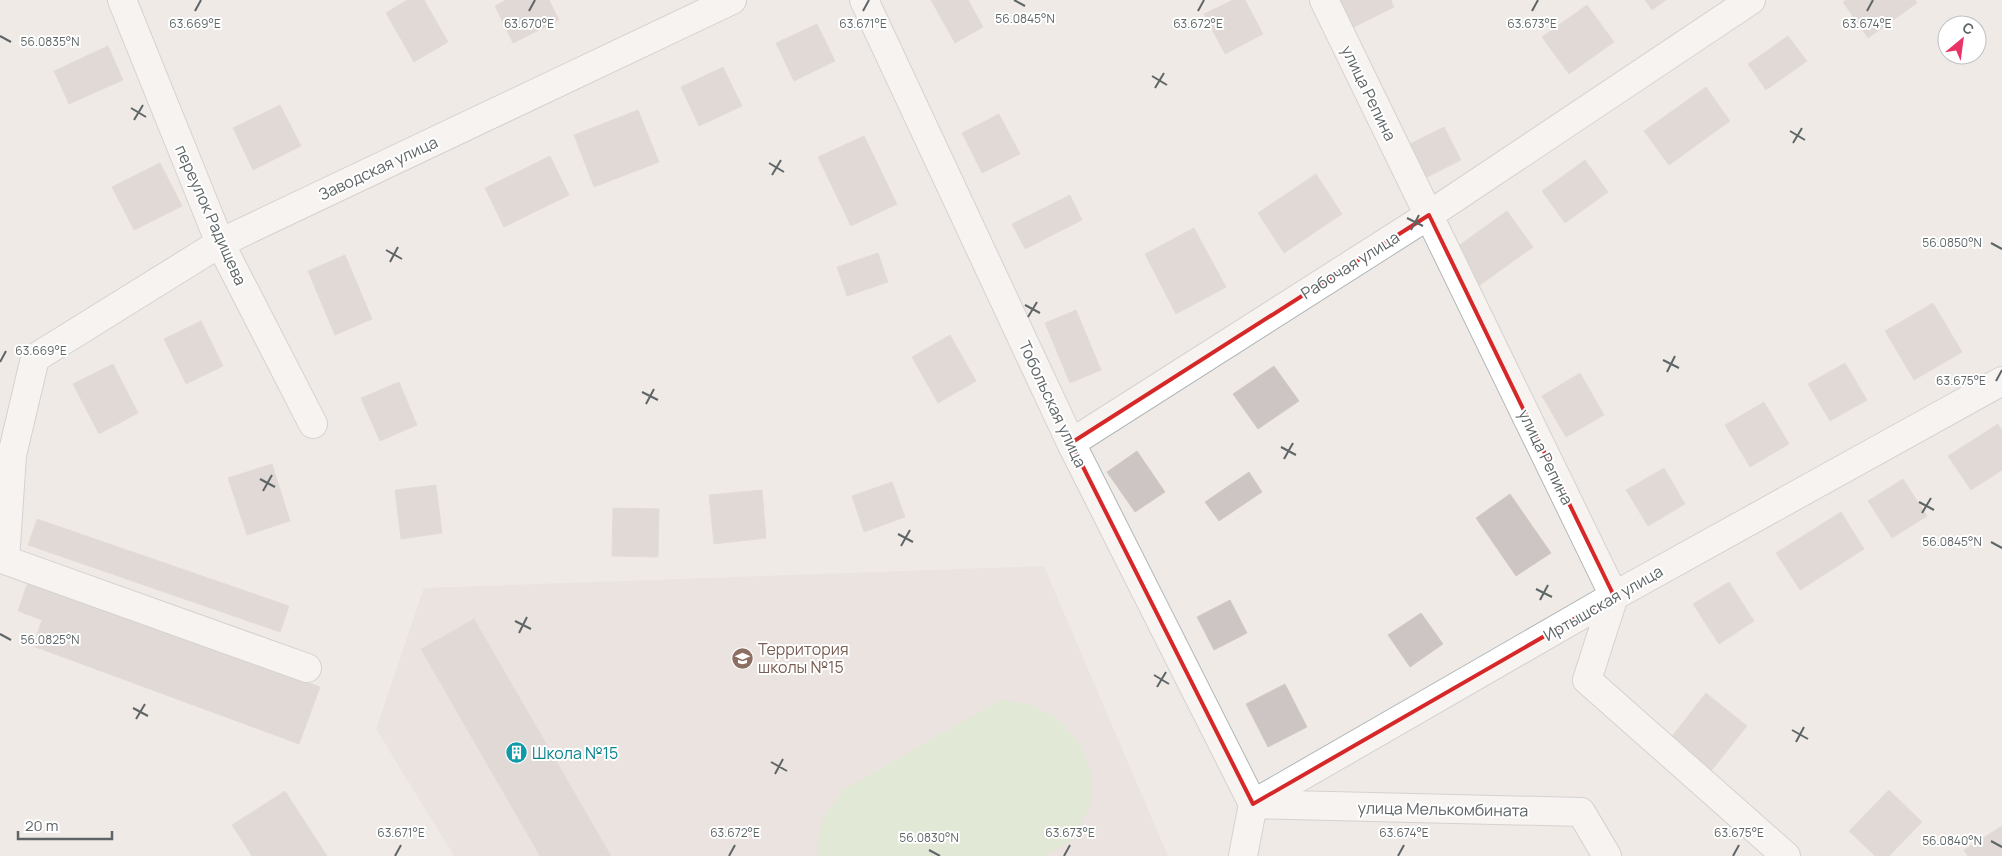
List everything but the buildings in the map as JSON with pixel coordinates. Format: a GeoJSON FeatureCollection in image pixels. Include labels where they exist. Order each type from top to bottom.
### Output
{"type":"FeatureCollection","features":[{"type":"Feature","properties":{"kind":"street","name":"переулок Радищева"},"geometry":{"type":"LineString","coordinates":[[122,0],[220,243],[312,424]]}},
{"type":"Feature","properties":{"kind":"street","name":"Заводская улица"},"geometry":{"type":"LineString","coordinates":[[306,668],[5,560],[12,455],[35,358],[220,243],[732,0]]}},
{"type":"Feature","properties":{"kind":"street","name":"Тобольская улица"},"geometry":{"type":"LineString","coordinates":[[864,0],[1071,443],[1253,804]]}},
{"type":"Feature","properties":{"kind":"street","name":"улица Репина"},"geometry":{"type":"LineString","coordinates":[[1324,0],[1614,596]]}},
{"type":"Feature","properties":{"kind":"street","name":"Рабочая улица"},"geometry":{"type":"LineString","coordinates":[[1071,443],[1429,215],[1751,0]]}},
{"type":"Feature","properties":{"kind":"street","name":"Иртышская улица"},"geometry":{"type":"LineString","coordinates":[[1253,804],[1614,596],[2002,381]]}},
{"type":"Feature","properties":{"kind":"street"},"geometry":{"type":"LineString","coordinates":[[1614,596],[1587,680],[1786,856]]}},
{"type":"Feature","properties":{"kind":"street"},"geometry":{"type":"LineString","coordinates":[[1243,856],[1253,804]]}},
{"type":"Feature","properties":{"kind":"street","name":"улица Мелькомбината"},"geometry":{"type":"LineString","coordinates":[[1253,804],[1581,812],[1607,856]]}},
{"type":"Feature","properties":{"kind":"highlighted area"},"geometry":{"type":"Polygon","coordinates":[[[1429,215],[1614,596],[1253,804],[1071,443],[1429,215]]]}},
{"type":"Feature","properties":{"kind":"shaded area","name":"Территория школы №15"},"geometry":{"type":"Polygon","coordinates":[[[1044,566],[1168,856],[454,856],[376,729],[424,588],[1044,566]]]}},
{"type":"Feature","properties":{"kind":"green space"},"geometry":{"type":"Polygon","coordinates":[[[1000,700],[1032,705],[1058,719],[1080,744],[1091,773],[1092,801],[1072,840],[1045,856],[819,856],[817,849],[821,821],[843,790],[1000,700]]]}},
{"type":"Feature","properties":{"kind":"place","name":"Территория школы №15"},"geometry":{"type":"Point","coordinates":[742,658]}},
{"type":"Feature","properties":{"kind":"place","name":"Школа №15"},"geometry":{"type":"Point","coordinates":[516,753]}}]}
